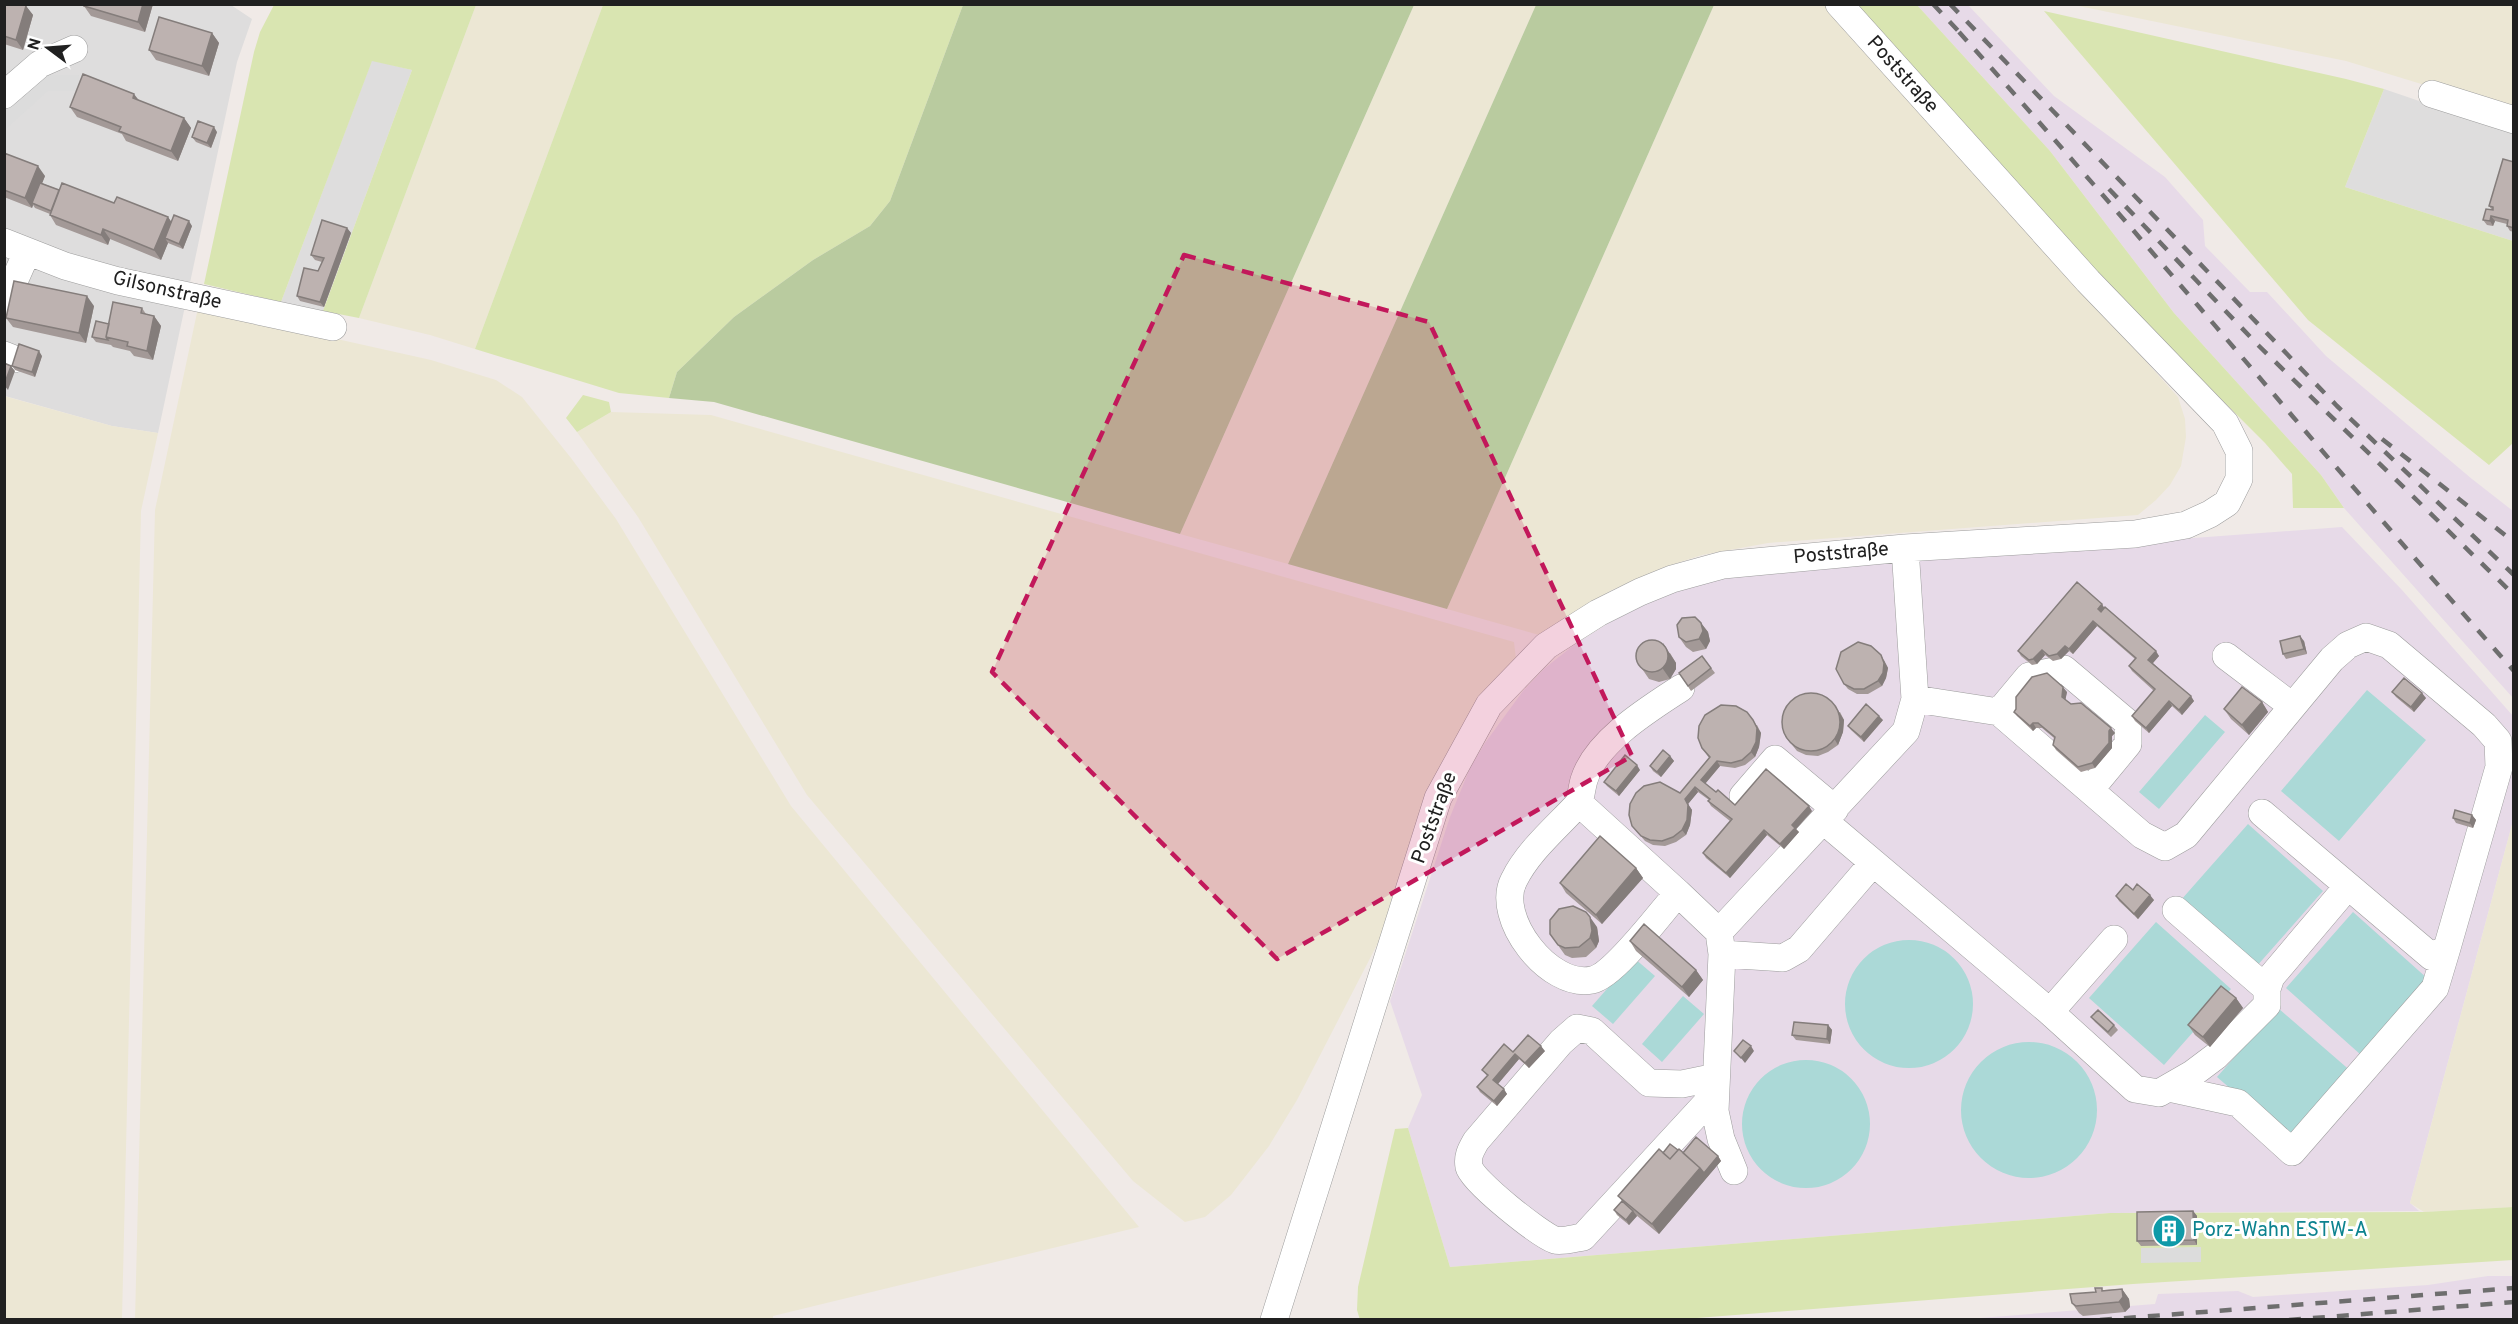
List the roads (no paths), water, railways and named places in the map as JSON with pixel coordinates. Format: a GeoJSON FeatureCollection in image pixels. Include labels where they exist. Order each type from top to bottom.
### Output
{"type":"FeatureCollection","features":[{"type":"Feature","properties":{"kind":"street","name":"Poststraße"},"geometry":{"type":"LineString","coordinates":[[1274,1320],[1438,798],[1489,705],[1546,646],[1598,613],[1672,579],[1723,565],[1905,548],[2135,534],[2186,525],[2227,503],[2239,479],[2239,451],[2225,423],[2088,281],[1839,4]]}},
{"type":"Feature","properties":{"kind":"street"},"geometry":{"type":"LineString","coordinates":[[4,95],[40,64],[74,49]]}},
{"type":"Feature","properties":{"kind":"street"},"geometry":{"type":"LineString","coordinates":[[2432,94],[2514,120]]}},
{"type":"Feature","properties":{"kind":"street"},"geometry":{"type":"LineString","coordinates":[[4,304],[16,247]]}},
{"type":"Feature","properties":{"kind":"street","name":"Gilsonstraße"},"geometry":{"type":"LineString","coordinates":[[16,247],[118,281],[333,327]]}},
{"type":"Feature","properties":{"kind":"street"},"geometry":{"type":"LineString","coordinates":[[1734,1171],[1721,1139],[1715,1111],[1721,943],[1829,815],[1906,731],[1915,699],[1905,548]]}},
{"type":"Feature","properties":{"kind":"street"},"geometry":{"type":"LineString","coordinates":[[1915,699],[1999,712],[2142,835],[2165,847],[2186,835],[2332,659],[2348,645],[2366,638],[2389,645],[2484,725],[2498,741],[2499,767],[2435,988],[2292,1152],[2238,1103],[2169,1088]]}},
{"type":"Feature","properties":{"kind":"street"},"geometry":{"type":"LineString","coordinates":[[2226,656],[2292,706]]}},
{"type":"Feature","properties":{"kind":"street"},"geometry":{"type":"LineString","coordinates":[[1999,712],[2028,676],[2064,669],[2128,723],[2128,744],[2091,790]]}},
{"type":"Feature","properties":{"kind":"street"},"geometry":{"type":"LineString","coordinates":[[1678,893],[1610,971],[1592,980],[1572,979],[1553,971],[1533,953],[1519,930],[1510,904],[1512,882],[1526,861],[1579,803],[1584,779],[1591,765],[1613,738],[1631,721],[1681,688]]}},
{"type":"Feature","properties":{"kind":"street"},"geometry":{"type":"LineString","coordinates":[[1743,796],[1775,759],[1872,864],[2050,1012],[2135,1089],[2158,1093],[2193,1074],[2267,1005],[2267,989],[2271,977],[2348,886]]}},
{"type":"Feature","properties":{"kind":"street"},"geometry":{"type":"LineString","coordinates":[[1579,803],[1678,893],[1721,943],[1783,958],[1799,949],[1872,864]]}},
{"type":"Feature","properties":{"kind":"street"},"geometry":{"type":"LineString","coordinates":[[2262,813],[2432,957],[2446,948]]}},
{"type":"Feature","properties":{"kind":"street"},"geometry":{"type":"LineString","coordinates":[[2176,910],[2267,989]]}},
{"type":"Feature","properties":{"kind":"street"},"geometry":{"type":"LineString","coordinates":[[2050,1012],[2114,939]]}},
{"type":"Feature","properties":{"kind":"street"},"geometry":{"type":"LineString","coordinates":[[1577,1028],[1592,1031],[1649,1083],[1716,1085],[1582,1237],[1556,1241],[1540,1232],[1491,1193],[1469,1170],[1468,1155],[1476,1141],[1561,1042],[1577,1028]]}},
{"type":"Feature","properties":{"kind":"water"},"geometry":{"type":"Polygon","coordinates":[[[2367,690],[2426,740],[2339,841],[2281,791],[2367,690]]]}},
{"type":"Feature","properties":{"kind":"water"},"geometry":{"type":"Polygon","coordinates":[[[2205,715],[2225,732],[2159,809],[2139,792],[2205,715]]]}},
{"type":"Feature","properties":{"kind":"water"},"geometry":{"type":"Polygon","coordinates":[[[2248,824],[2323,891],[2256,967],[2181,900],[2248,824]]]}},
{"type":"Feature","properties":{"kind":"water"},"geometry":{"type":"Polygon","coordinates":[[[2353,912],[2428,979],[2361,1055],[2286,988],[2353,912]]]}},
{"type":"Feature","properties":{"kind":"water"},"geometry":{"type":"Polygon","coordinates":[[[2156,922],[2231,989],[2164,1065],[2089,998],[2156,922]]]}},
{"type":"Feature","properties":{"kind":"water"},"geometry":{"type":"Polygon","coordinates":[[[1909,940],[1934,945],[1954,959],[1968,979],[1973,1004],[1968,1029],[1954,1049],[1934,1063],[1909,1068],[1884,1063],[1864,1049],[1850,1029],[1845,1004],[1850,979],[1864,959],[1884,945],[1909,940]]]}},
{"type":"Feature","properties":{"kind":"water"},"geometry":{"type":"Polygon","coordinates":[[[1634,958],[1655,976],[1613,1024],[1592,1006],[1634,958]]]}},
{"type":"Feature","properties":{"kind":"water"},"geometry":{"type":"Polygon","coordinates":[[[1683,996],[1704,1014],[1662,1062],[1642,1044],[1683,996]]]}},
{"type":"Feature","properties":{"kind":"water"},"geometry":{"type":"Polygon","coordinates":[[[2278,1008],[2353,1073],[2292,1142],[2217,1077],[2278,1008]]]}},
{"type":"Feature","properties":{"kind":"water"},"geometry":{"type":"Polygon","coordinates":[[[2029,1042],[2055,1047],[2067,1053],[2077,1062],[2086,1072],[2092,1084],[2097,1110],[2092,1136],[2086,1148],[2077,1158],[2067,1167],[2055,1173],[2029,1178],[2003,1173],[1991,1167],[1981,1158],[1972,1148],[1966,1136],[1961,1110],[1966,1084],[1972,1072],[1981,1062],[1991,1053],[2003,1047],[2029,1042]]]}},
{"type":"Feature","properties":{"kind":"water"},"geometry":{"type":"Polygon","coordinates":[[[1806,1060],[1831,1065],[1851,1079],[1865,1099],[1870,1124],[1865,1149],[1851,1169],[1831,1183],[1806,1188],[1781,1183],[1761,1169],[1747,1149],[1742,1124],[1747,1099],[1761,1079],[1781,1065],[1806,1060]]]}},
{"type":"Feature","properties":{"kind":"railway"},"geometry":{"type":"LineString","coordinates":[[1933,4],[1964,37]]}},
{"type":"Feature","properties":{"kind":"railway"},"geometry":{"type":"LineString","coordinates":[[1950,4],[2337,406],[2514,575]]}},
{"type":"Feature","properties":{"kind":"railway"},"geometry":{"type":"LineString","coordinates":[[1959,32],[2514,671]]}},
{"type":"Feature","properties":{"kind":"railway"},"geometry":{"type":"LineString","coordinates":[[2109,189],[2259,346],[2514,595]]}},
{"type":"Feature","properties":{"kind":"railway"},"geometry":{"type":"LineString","coordinates":[[2382,439],[2514,542]]}},
{"type":"Feature","properties":{"kind":"railway"},"geometry":{"type":"LineString","coordinates":[[2100,1320],[2514,1288]]}},
{"type":"Feature","properties":{"kind":"railway"},"geometry":{"type":"LineString","coordinates":[[2289,1320],[2514,1302]]}},
{"type":"Feature","properties":{"kind":"place","name":"Porz-Wahn ESTW-A"},"geometry":{"type":"Point","coordinates":[2169,1231]}}]}
